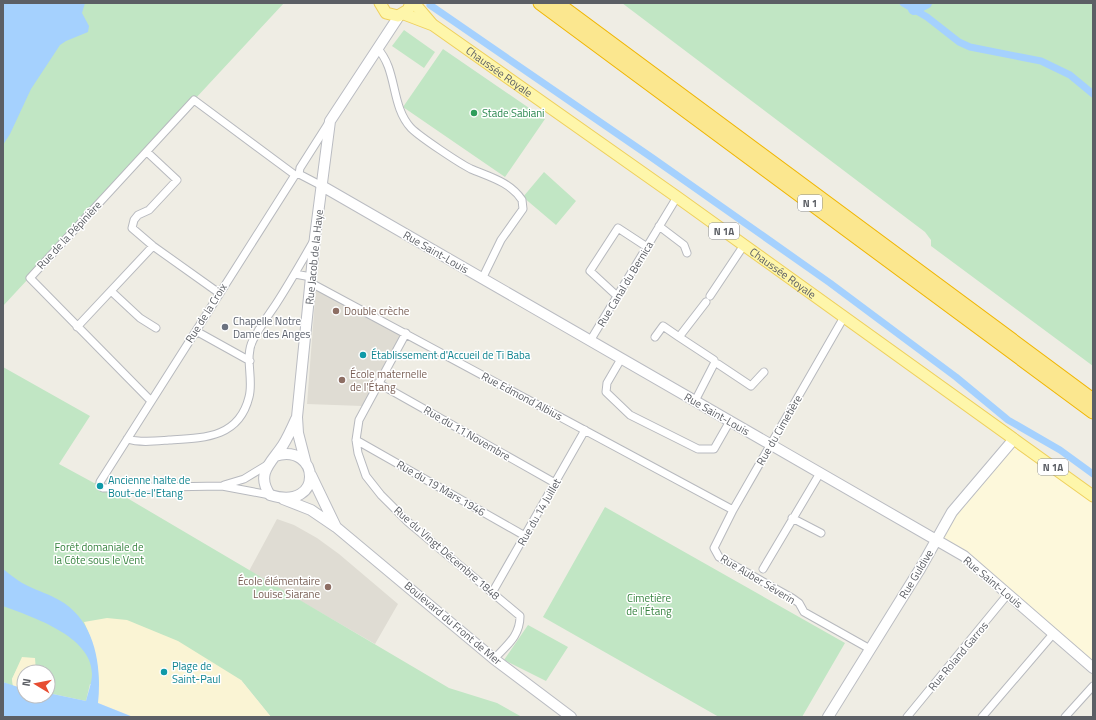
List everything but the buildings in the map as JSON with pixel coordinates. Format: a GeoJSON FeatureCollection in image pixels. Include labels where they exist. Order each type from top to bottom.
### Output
{"type":"FeatureCollection","features":[{"type":"Feature","properties":{"kind":"highway"},"geometry":{"type":"LineString","coordinates":[[530,3],[571,27]]}},
{"type":"Feature","properties":{"kind":"highway","name":"N 1"},"geometry":{"type":"LineString","coordinates":[[540,3],[1093,412]]}},
{"type":"Feature","properties":{"kind":"highway","name":"N 1"},"geometry":{"type":"LineString","coordinates":[[557,3],[1093,400]]}},
{"type":"Feature","properties":{"kind":"main road"},"geometry":{"type":"LineString","coordinates":[[380,3],[386,13]]}},
{"type":"Feature","properties":{"kind":"main road"},"geometry":{"type":"LineString","coordinates":[[401,15],[408,10],[413,3]]}},
{"type":"Feature","properties":{"kind":"main road","name":"Chaussée Royale"},"geometry":{"type":"LineString","coordinates":[[413,3],[433,25],[677,197],[1093,496]]}},
{"type":"Feature","properties":{"kind":"main road","name":"Chaussée Royale"},"geometry":{"type":"LineString","coordinates":[[386,13],[401,15],[433,25]]}},
{"type":"Feature","properties":{"kind":"street","name":"Rue de la Croix"},"geometry":{"type":"LineString","coordinates":[[380,44],[386,13]]}},
{"type":"Feature","properties":{"kind":"street","name":"Rue de la Croix"},"geometry":{"type":"LineString","coordinates":[[270,495],[222,486],[103,488],[100,486],[100,482],[219,293],[380,44],[401,15]]}},
{"type":"Feature","properties":{"kind":"street"},"geometry":{"type":"LineString","coordinates":[[380,44],[387,62],[399,110],[411,128],[470,168],[510,187],[522,200],[523,209],[501,240],[482,279]]}},
{"type":"Feature","properties":{"kind":"street","name":"Rue de la Pépinière"},"geometry":{"type":"LineString","coordinates":[[151,401],[30,278],[194,100],[297,174]]}},
{"type":"Feature","properties":{"kind":"street","name":"Rue Jacob de la Haye"},"geometry":{"type":"LineString","coordinates":[[306,464],[298,433],[297,417],[315,238],[330,121]]}},
{"type":"Feature","properties":{"kind":"street"},"geometry":{"type":"LineString","coordinates":[[147,152],[177,180],[148,210],[138,215],[134,220],[132,228],[153,246],[219,293]]}},
{"type":"Feature","properties":{"kind":"street"},"geometry":{"type":"LineString","coordinates":[[297,174],[322,186]]}},
{"type":"Feature","properties":{"kind":"street","name":"Rue Saint-Louis"},"geometry":{"type":"LineString","coordinates":[[322,186],[936,540],[968,560],[1093,668]]}},
{"type":"Feature","properties":{"kind":"street","name":"Rue Canal du Bernica"},"geometry":{"type":"LineString","coordinates":[[590,341],[677,197]]}},
{"type":"Feature","properties":{"kind":"street"},"geometry":{"type":"LineString","coordinates":[[659,226],[684,245],[688,254]]}},
{"type":"Feature","properties":{"kind":"street"},"geometry":{"type":"LineString","coordinates":[[617,296],[590,271],[618,228],[647,247]]}},
{"type":"Feature","properties":{"kind":"street"},"geometry":{"type":"LineString","coordinates":[[127,439],[158,441],[205,438],[222,433],[236,422],[245,412],[250,396],[250,361],[253,340],[295,274],[315,238]]}},
{"type":"Feature","properties":{"kind":"street"},"geometry":{"type":"LineString","coordinates":[[679,337],[708,299],[744,245]]}},
{"type":"Feature","properties":{"kind":"street"},"geometry":{"type":"LineString","coordinates":[[77,327],[153,246]]}},
{"type":"Feature","properties":{"kind":"street","name":"Rue Edmond Albius"},"geometry":{"type":"LineString","coordinates":[[295,274],[311,280],[733,510]]}},
{"type":"Feature","properties":{"kind":"street"},"geometry":{"type":"LineString","coordinates":[[111,291],[140,318],[156,328]]}},
{"type":"Feature","properties":{"kind":"street","name":"Rue du Cimetière"},"geometry":{"type":"LineString","coordinates":[[715,543],[770,444],[844,318]]}},
{"type":"Feature","properties":{"kind":"street"},"geometry":{"type":"LineString","coordinates":[[655,337],[663,326],[715,363],[751,386],[764,372]]}},
{"type":"Feature","properties":{"kind":"street"},"geometry":{"type":"LineString","coordinates":[[196,331],[250,361]]}},
{"type":"Feature","properties":{"kind":"street","name":"Rue du Vingt Décembre 1848"},"geometry":{"type":"LineString","coordinates":[[406,333],[359,420],[356,440],[358,453],[366,476],[381,495],[408,522],[520,616],[520,627],[494,659]]}},
{"type":"Feature","properties":{"kind":"street"},"geometry":{"type":"LineString","coordinates":[[622,359],[607,383],[606,392],[630,415],[698,450],[705,451],[714,449],[730,421]]}},
{"type":"Feature","properties":{"kind":"street"},"geometry":{"type":"LineString","coordinates":[[695,401],[715,363]]}},
{"type":"Feature","properties":{"kind":"street","name":"Rue du 11 Novembre"},"geometry":{"type":"LineString","coordinates":[[378,384],[555,483]]}},
{"type":"Feature","properties":{"kind":"street","name":"Rue Jacob de la Haye"},"geometry":{"type":"LineString","coordinates":[[275,456],[288,438],[297,417]]}},
{"type":"Feature","properties":{"kind":"street","name":"Rue du 14 Juillet"},"geometry":{"type":"LineString","coordinates":[[492,593],[585,430]]}},
{"type":"Feature","properties":{"kind":"street","name":"Rue Guldive"},"geometry":{"type":"LineString","coordinates":[[828,717],[958,504],[1014,439]]}},
{"type":"Feature","properties":{"kind":"street","name":"Rue du 19 Mars 1946"},"geometry":{"type":"LineString","coordinates":[[356,440],[525,536]]}},
{"type":"Feature","properties":{"kind":"street"},"geometry":{"type":"LineString","coordinates":[[287,453],[294,454],[306,464],[311,475],[308,485],[304,491],[291,499],[283,499],[270,495],[264,480],[267,465],[275,456],[287,453]]}},
{"type":"Feature","properties":{"kind":"street","name":"Rue de la Croix"},"geometry":{"type":"LineString","coordinates":[[222,486],[244,479],[267,465]]}},
{"type":"Feature","properties":{"kind":"street","name":"Rue Auber Séverin"},"geometry":{"type":"LineString","coordinates":[[763,569],[820,473]]}},
{"type":"Feature","properties":{"kind":"street","name":"Boulevard du Front de Mer"},"geometry":{"type":"LineString","coordinates":[[311,475],[336,526]]}},
{"type":"Feature","properties":{"kind":"street","name":"Boulevard du Front de Mer"},"geometry":{"type":"LineString","coordinates":[[283,499],[311,510],[336,526],[494,659],[572,717]]}},
{"type":"Feature","properties":{"kind":"street"},"geometry":{"type":"LineString","coordinates":[[792,518],[821,533]]}},
{"type":"Feature","properties":{"kind":"street","name":"Rue Auber Séverin"},"geometry":{"type":"LineString","coordinates":[[715,543],[714,548],[719,557],[792,598],[799,603],[804,612],[870,649]]}},
{"type":"Feature","properties":{"kind":"street","name":"Rue Roland Garros"},"geometry":{"type":"LineString","coordinates":[[907,717],[1008,594]]}},
{"type":"Feature","properties":{"kind":"street"},"geometry":{"type":"LineString","coordinates":[[982,717],[1053,634]]}},
{"type":"Feature","properties":{"kind":"street"},"geometry":{"type":"LineString","coordinates":[[1065,717],[1093,686]]}},
{"type":"Feature","properties":{"kind":"shaded area"},"geometry":{"type":"Polygon","coordinates":[[[316,287],[402,334],[362,406],[307,404],[316,287]]]}},
{"type":"Feature","properties":{"kind":"shaded area"},"geometry":{"type":"Polygon","coordinates":[[[1014,439],[1093,495],[1093,668],[946,545],[940,532],[1014,439]]]}},
{"type":"Feature","properties":{"kind":"shaded area","name":"École élémentaire Louise Siarane"},"geometry":{"type":"Polygon","coordinates":[[[277,519],[294,525],[317,538],[339,554],[398,604],[375,644],[249,571],[277,519]]]}},
{"type":"Feature","properties":{"kind":"green space"},"geometry":{"type":"Polygon","coordinates":[[[3,3],[284,3],[3,306],[3,3]]]}},
{"type":"Feature","properties":{"kind":"green space"},"geometry":{"type":"Polygon","coordinates":[[[622,3],[1093,3],[1093,366],[931,246],[931,240],[925,232],[622,3]]]}},
{"type":"Feature","properties":{"kind":"green space"},"geometry":{"type":"Polygon","coordinates":[[[404,30],[435,52],[424,68],[392,46],[404,30]]]}},
{"type":"Feature","properties":{"kind":"green space","name":"Stade Sabiani"},"geometry":{"type":"Polygon","coordinates":[[[443,49],[545,119],[505,177],[403,107],[443,49]]]}},
{"type":"Feature","properties":{"kind":"green space"},"geometry":{"type":"Polygon","coordinates":[[[544,172],[576,201],[556,225],[523,197],[544,172]]]}},
{"type":"Feature","properties":{"kind":"green space","name":"Forêt domaniale de la Côte sous le Vent"},"geometry":{"type":"Polygon","coordinates":[[[3,367],[90,416],[59,464],[94,483],[100,482],[449,688],[497,703],[522,717],[271,717],[241,680],[90,684],[86,701],[56,695],[56,664],[16,664],[16,671],[12,679],[13,686],[3,682],[3,367]]]}},
{"type":"Feature","properties":{"kind":"green space","name":"Cimetière de l'Étang"},"geometry":{"type":"Polygon","coordinates":[[[605,507],[845,643],[802,717],[719,717],[543,617],[605,507]]]}},
{"type":"Feature","properties":{"kind":"green space"},"geometry":{"type":"Polygon","coordinates":[[[528,625],[568,647],[546,681],[504,660],[528,625]]]}},
{"type":"Feature","properties":{"kind":"sand","name":"Plage de Saint-Paul"},"geometry":{"type":"Polygon","coordinates":[[[107,618],[127,620],[178,641],[241,680],[271,717],[134,717],[98,703],[99,681],[97,661],[92,642],[84,622],[107,618]]]}},
{"type":"Feature","properties":{"kind":"sand"},"geometry":{"type":"Polygon","coordinates":[[[22,657],[35,658],[35,664],[19,664],[22,657]]]}},
{"type":"Feature","properties":{"kind":"sand"},"geometry":{"type":"Polygon","coordinates":[[[16,670],[16,687],[13,686],[12,679],[16,670]]]}},
{"type":"Feature","properties":{"kind":"water"},"geometry":{"type":"Polygon","coordinates":[[[3,3],[85,3],[82,13],[89,26],[88,32],[60,45],[31,89],[10,134],[3,145],[3,3]]]}},
{"type":"Feature","properties":{"kind":"water"},"geometry":{"type":"Polygon","coordinates":[[[3,569],[25,584],[59,600],[71,609],[81,619],[94,645],[99,674],[98,703],[133,717],[3,717],[3,682],[16,686],[16,704],[56,704],[56,695],[86,701],[92,674],[89,661],[82,649],[71,639],[44,622],[3,606],[3,569]]]}},
{"type":"Feature","properties":{"kind":"waterway"},"geometry":{"type":"LineString","coordinates":[[903,3],[927,17],[959,42],[970,47],[1041,61],[1070,75],[1093,94]]}},
{"type":"Feature","properties":{"kind":"waterway"},"geometry":{"type":"LineString","coordinates":[[914,9],[926,3]]}},
{"type":"Feature","properties":{"kind":"waterway"},"geometry":{"type":"LineString","coordinates":[[430,5],[651,157],[830,283],[956,377],[1008,420],[1060,450],[1093,474]]}},
{"type":"Feature","properties":{"kind":"place","name":"Stade Sabiani"},"geometry":{"type":"Point","coordinates":[474,113]}},
{"type":"Feature","properties":{"kind":"place","name":"Double crèche"},"geometry":{"type":"Point","coordinates":[336,311]}},
{"type":"Feature","properties":{"kind":"place","name":"Chapelle Notre Dame des Anges"},"geometry":{"type":"Point","coordinates":[225,327]}},
{"type":"Feature","properties":{"kind":"place","name":"Établissement d'Accueil de Ti Baba"},"geometry":{"type":"Point","coordinates":[363,355]}},
{"type":"Feature","properties":{"kind":"place","name":"École maternelle de l'Étang"},"geometry":{"type":"Point","coordinates":[342,380]}},
{"type":"Feature","properties":{"kind":"place","name":"Ancienne halte de Bout-de-l'Etang"},"geometry":{"type":"Point","coordinates":[100,486]}},
{"type":"Feature","properties":{"kind":"place","name":"École élémentaire Louise Siarane"},"geometry":{"type":"Point","coordinates":[328,587]}},
{"type":"Feature","properties":{"kind":"place","name":"Plage de Saint-Paul"},"geometry":{"type":"Point","coordinates":[164,672]}}]}
